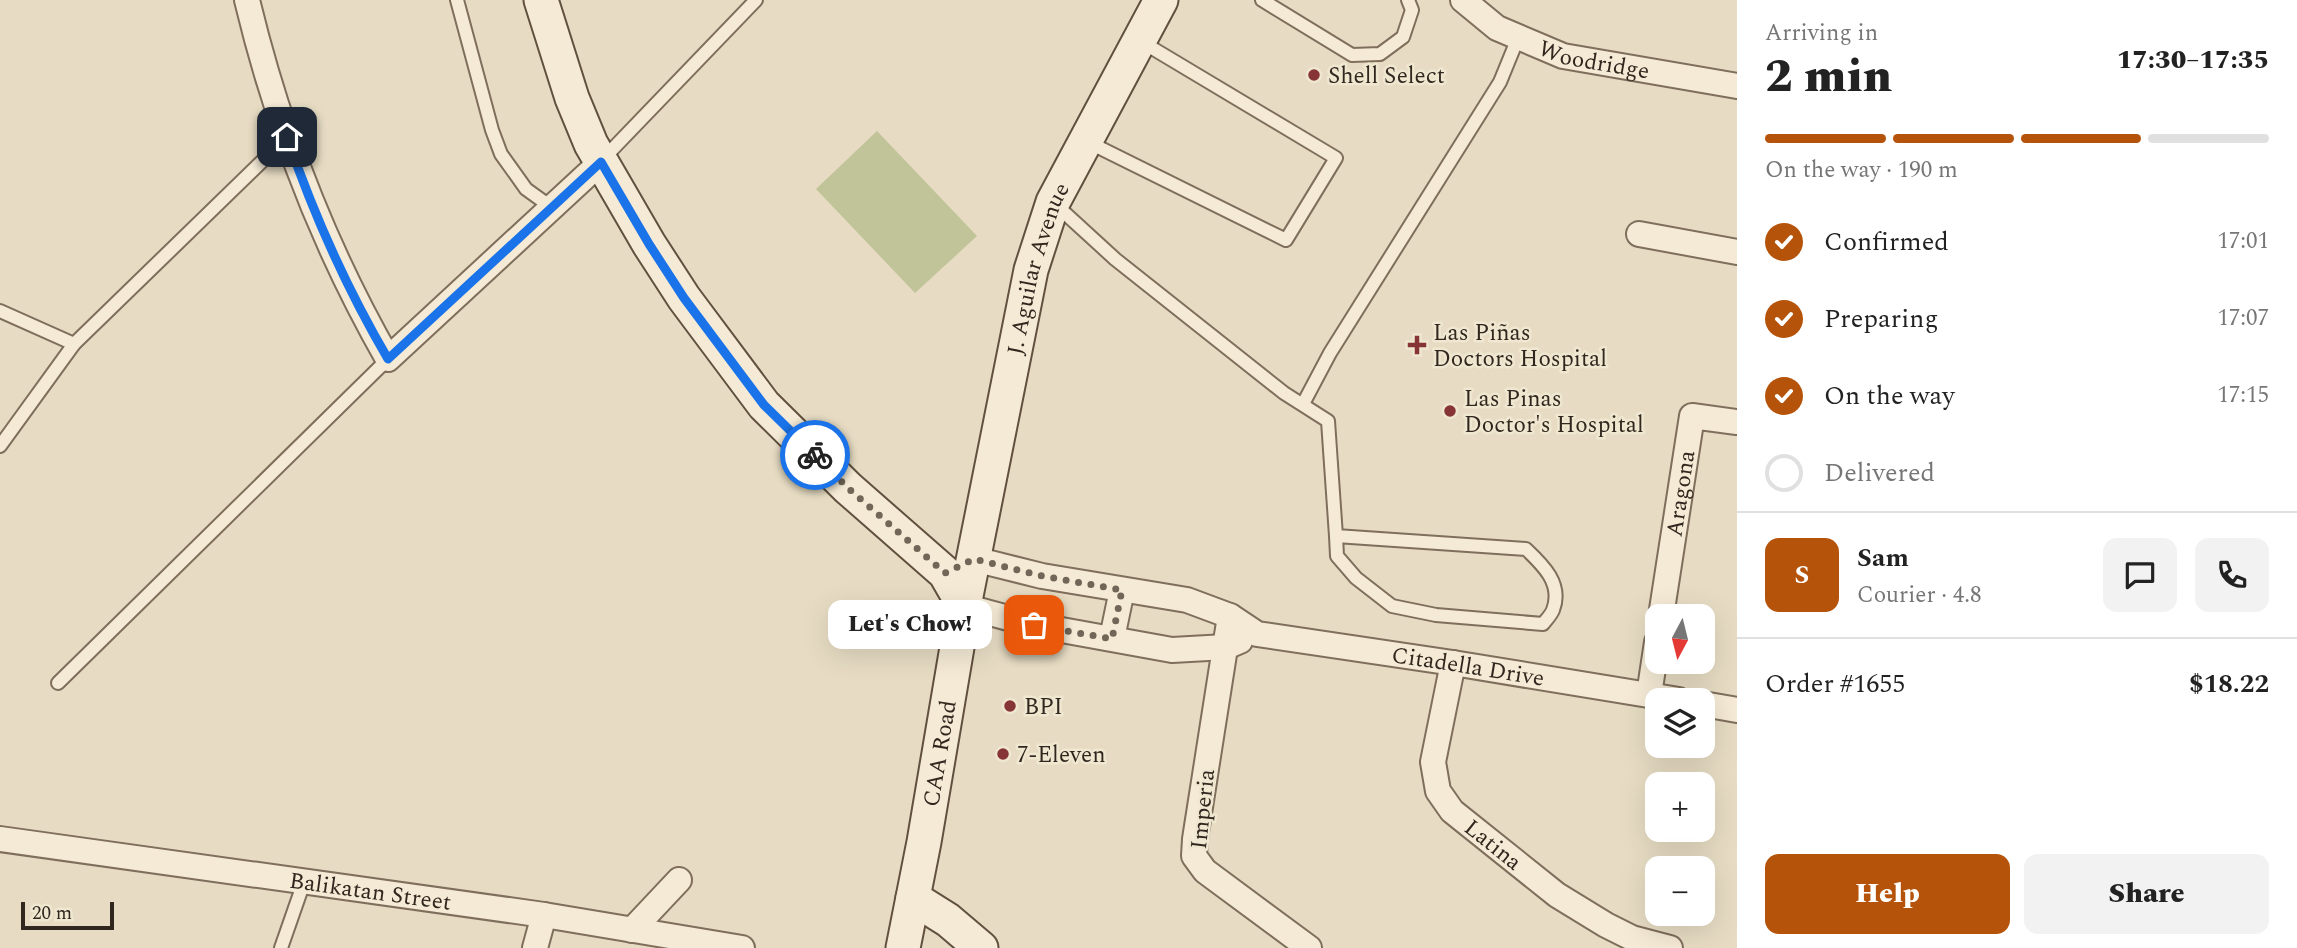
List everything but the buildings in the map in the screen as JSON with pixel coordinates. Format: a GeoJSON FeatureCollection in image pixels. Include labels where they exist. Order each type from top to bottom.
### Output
{"type":"FeatureCollection","features":[{"type":"Feature","properties":{"kind":"main road"},"geometry":{"type":"LineString","coordinates":[[541,0],[572,98],[601,162],[684,298],[764,405],[848,488],[945,573],[964,606]]}},
{"type":"Feature","properties":{"kind":"main road","name":"J. Aguilar Avenue"},"geometry":{"type":"LineString","coordinates":[[974,559],[1031,270],[1053,202],[1161,0]]}},
{"type":"Feature","properties":{"kind":"main road"},"geometry":{"type":"LineString","coordinates":[[945,573],[974,559]]}},
{"type":"Feature","properties":{"kind":"main road","name":"CAA Road"},"geometry":{"type":"LineString","coordinates":[[902,948],[974,559]]}},
{"type":"Feature","properties":{"kind":"main road"},"geometry":{"type":"LineString","coordinates":[[913,898],[948,920],[981,948]]}},
{"type":"Feature","properties":{"kind":"street"},"geometry":{"type":"LineString","coordinates":[[247,0],[258,48],[297,166],[363,316],[388,359],[601,162]]}},
{"type":"Feature","properties":{"kind":"street","name":"Woodridge"},"geometry":{"type":"LineString","coordinates":[[1464,0],[1497,28],[1563,56],[1737,86]]}},
{"type":"Feature","properties":{"kind":"street"},"geometry":{"type":"LineString","coordinates":[[1639,234],[1737,252]]}},
{"type":"Feature","properties":{"kind":"street","name":"Aragona"},"geometry":{"type":"LineString","coordinates":[[1663,604],[1692,415],[1737,422]]}},
{"type":"Feature","properties":{"kind":"street","name":"Citadella Drive"},"geometry":{"type":"LineString","coordinates":[[974,559],[1042,576],[1187,600],[1230,616],[1257,635],[1645,694]]}},
{"type":"Feature","properties":{"kind":"street"},"geometry":{"type":"LineString","coordinates":[[1112,639],[1122,590]]}},
{"type":"Feature","properties":{"kind":"street","name":"Citadella Drive"},"geometry":{"type":"LineString","coordinates":[[964,606],[1034,625],[1172,650],[1226,647],[1257,635]]}},
{"type":"Feature","properties":{"kind":"street","name":"Imperia"},"geometry":{"type":"LineString","coordinates":[[1230,616],[1194,856],[1205,871],[1309,948]]}},
{"type":"Feature","properties":{"kind":"street","name":"Latina"},"geometry":{"type":"LineString","coordinates":[[1453,663],[1433,762],[1438,791],[1452,811],[1557,895],[1632,938],[1670,948]]}},
{"type":"Feature","properties":{"kind":"street"},"geometry":{"type":"LineString","coordinates":[[1715,706],[1737,710]]}},
{"type":"Feature","properties":{"kind":"street","name":"Balikatan Street"},"geometry":{"type":"LineString","coordinates":[[0,839],[544,915],[742,948]]}},
{"type":"Feature","properties":{"kind":"street"},"geometry":{"type":"LineString","coordinates":[[632,930],[679,880]]}},
{"type":"Feature","properties":{"kind":"street"},"geometry":{"type":"LineString","coordinates":[[535,948],[544,915]]}},
{"type":"Feature","properties":{"kind":"lane"},"geometry":{"type":"LineString","coordinates":[[457,0],[500,154],[526,189],[551,207]]}},
{"type":"Feature","properties":{"kind":"lane"},"geometry":{"type":"LineString","coordinates":[[601,162],[756,0]]}},
{"type":"Feature","properties":{"kind":"lane"},"geometry":{"type":"LineString","coordinates":[[1262,0],[1352,55],[1380,54],[1403,37],[1412,10],[1408,0]]}},
{"type":"Feature","properties":{"kind":"lane"},"geometry":{"type":"LineString","coordinates":[[1303,404],[1330,353],[1500,82],[1518,38]]}},
{"type":"Feature","properties":{"kind":"lane"},"geometry":{"type":"LineString","coordinates":[[1086,141],[1286,240],[1336,158],[1140,40]]}},
{"type":"Feature","properties":{"kind":"lane"},"geometry":{"type":"LineString","coordinates":[[0,446],[74,344],[287,137]]}},
{"type":"Feature","properties":{"kind":"lane"},"geometry":{"type":"LineString","coordinates":[[1053,202],[1128,269],[1284,394],[1328,421],[1337,556],[1356,578],[1392,606],[1436,615],[1543,624],[1553,610],[1555,589],[1547,569],[1526,549],[1336,536]]}},
{"type":"Feature","properties":{"kind":"lane"},"geometry":{"type":"LineString","coordinates":[[0,311],[74,344]]}},
{"type":"Feature","properties":{"kind":"lane"},"geometry":{"type":"LineString","coordinates":[[58,683],[388,359]]}},
{"type":"Feature","properties":{"kind":"lane"},"geometry":{"type":"LineString","coordinates":[[281,948],[304,881]]}},
{"type":"Feature","properties":{"kind":"green space"},"geometry":{"type":"Polygon","coordinates":[[[877,131],[977,236],[915,293],[816,189],[877,131]]]}},
{"type":"Feature","properties":{"kind":"way so far"},"geometry":{"type":"LineString","coordinates":[[815,455],[848,488],[945,573],[974,559],[1042,576],[1122,590],[1112,639],[1034,625]]}},
{"type":"Feature","properties":{"kind":"place","name":"Shell Select"},"geometry":{"type":"Point","coordinates":[1314,75]}},
{"type":"Feature","properties":{"kind":"place","name":"Las Piñas Doctors Hospital"},"geometry":{"type":"Point","coordinates":[1417,345]}},
{"type":"Feature","properties":{"kind":"place","name":"Las Pinas Doctor's Hospital"},"geometry":{"type":"Point","coordinates":[1450,411]}},
{"type":"Feature","properties":{"kind":"place","name":"Let's Chow!"},"geometry":{"type":"Point","coordinates":[1034,625]}},
{"type":"Feature","properties":{"kind":"place","name":"BPI"},"geometry":{"type":"Point","coordinates":[1010,706]}},
{"type":"Feature","properties":{"kind":"place","name":"7-Eleven"},"geometry":{"type":"Point","coordinates":[1003,754]}},
{"type":"Feature","properties":{"kind":"route"},"geometry":{"type":"LineString","coordinates":[[287,137],[297,166],[363,316],[388,359],[601,162],[684,298],[764,405],[815,455]]}}]}
